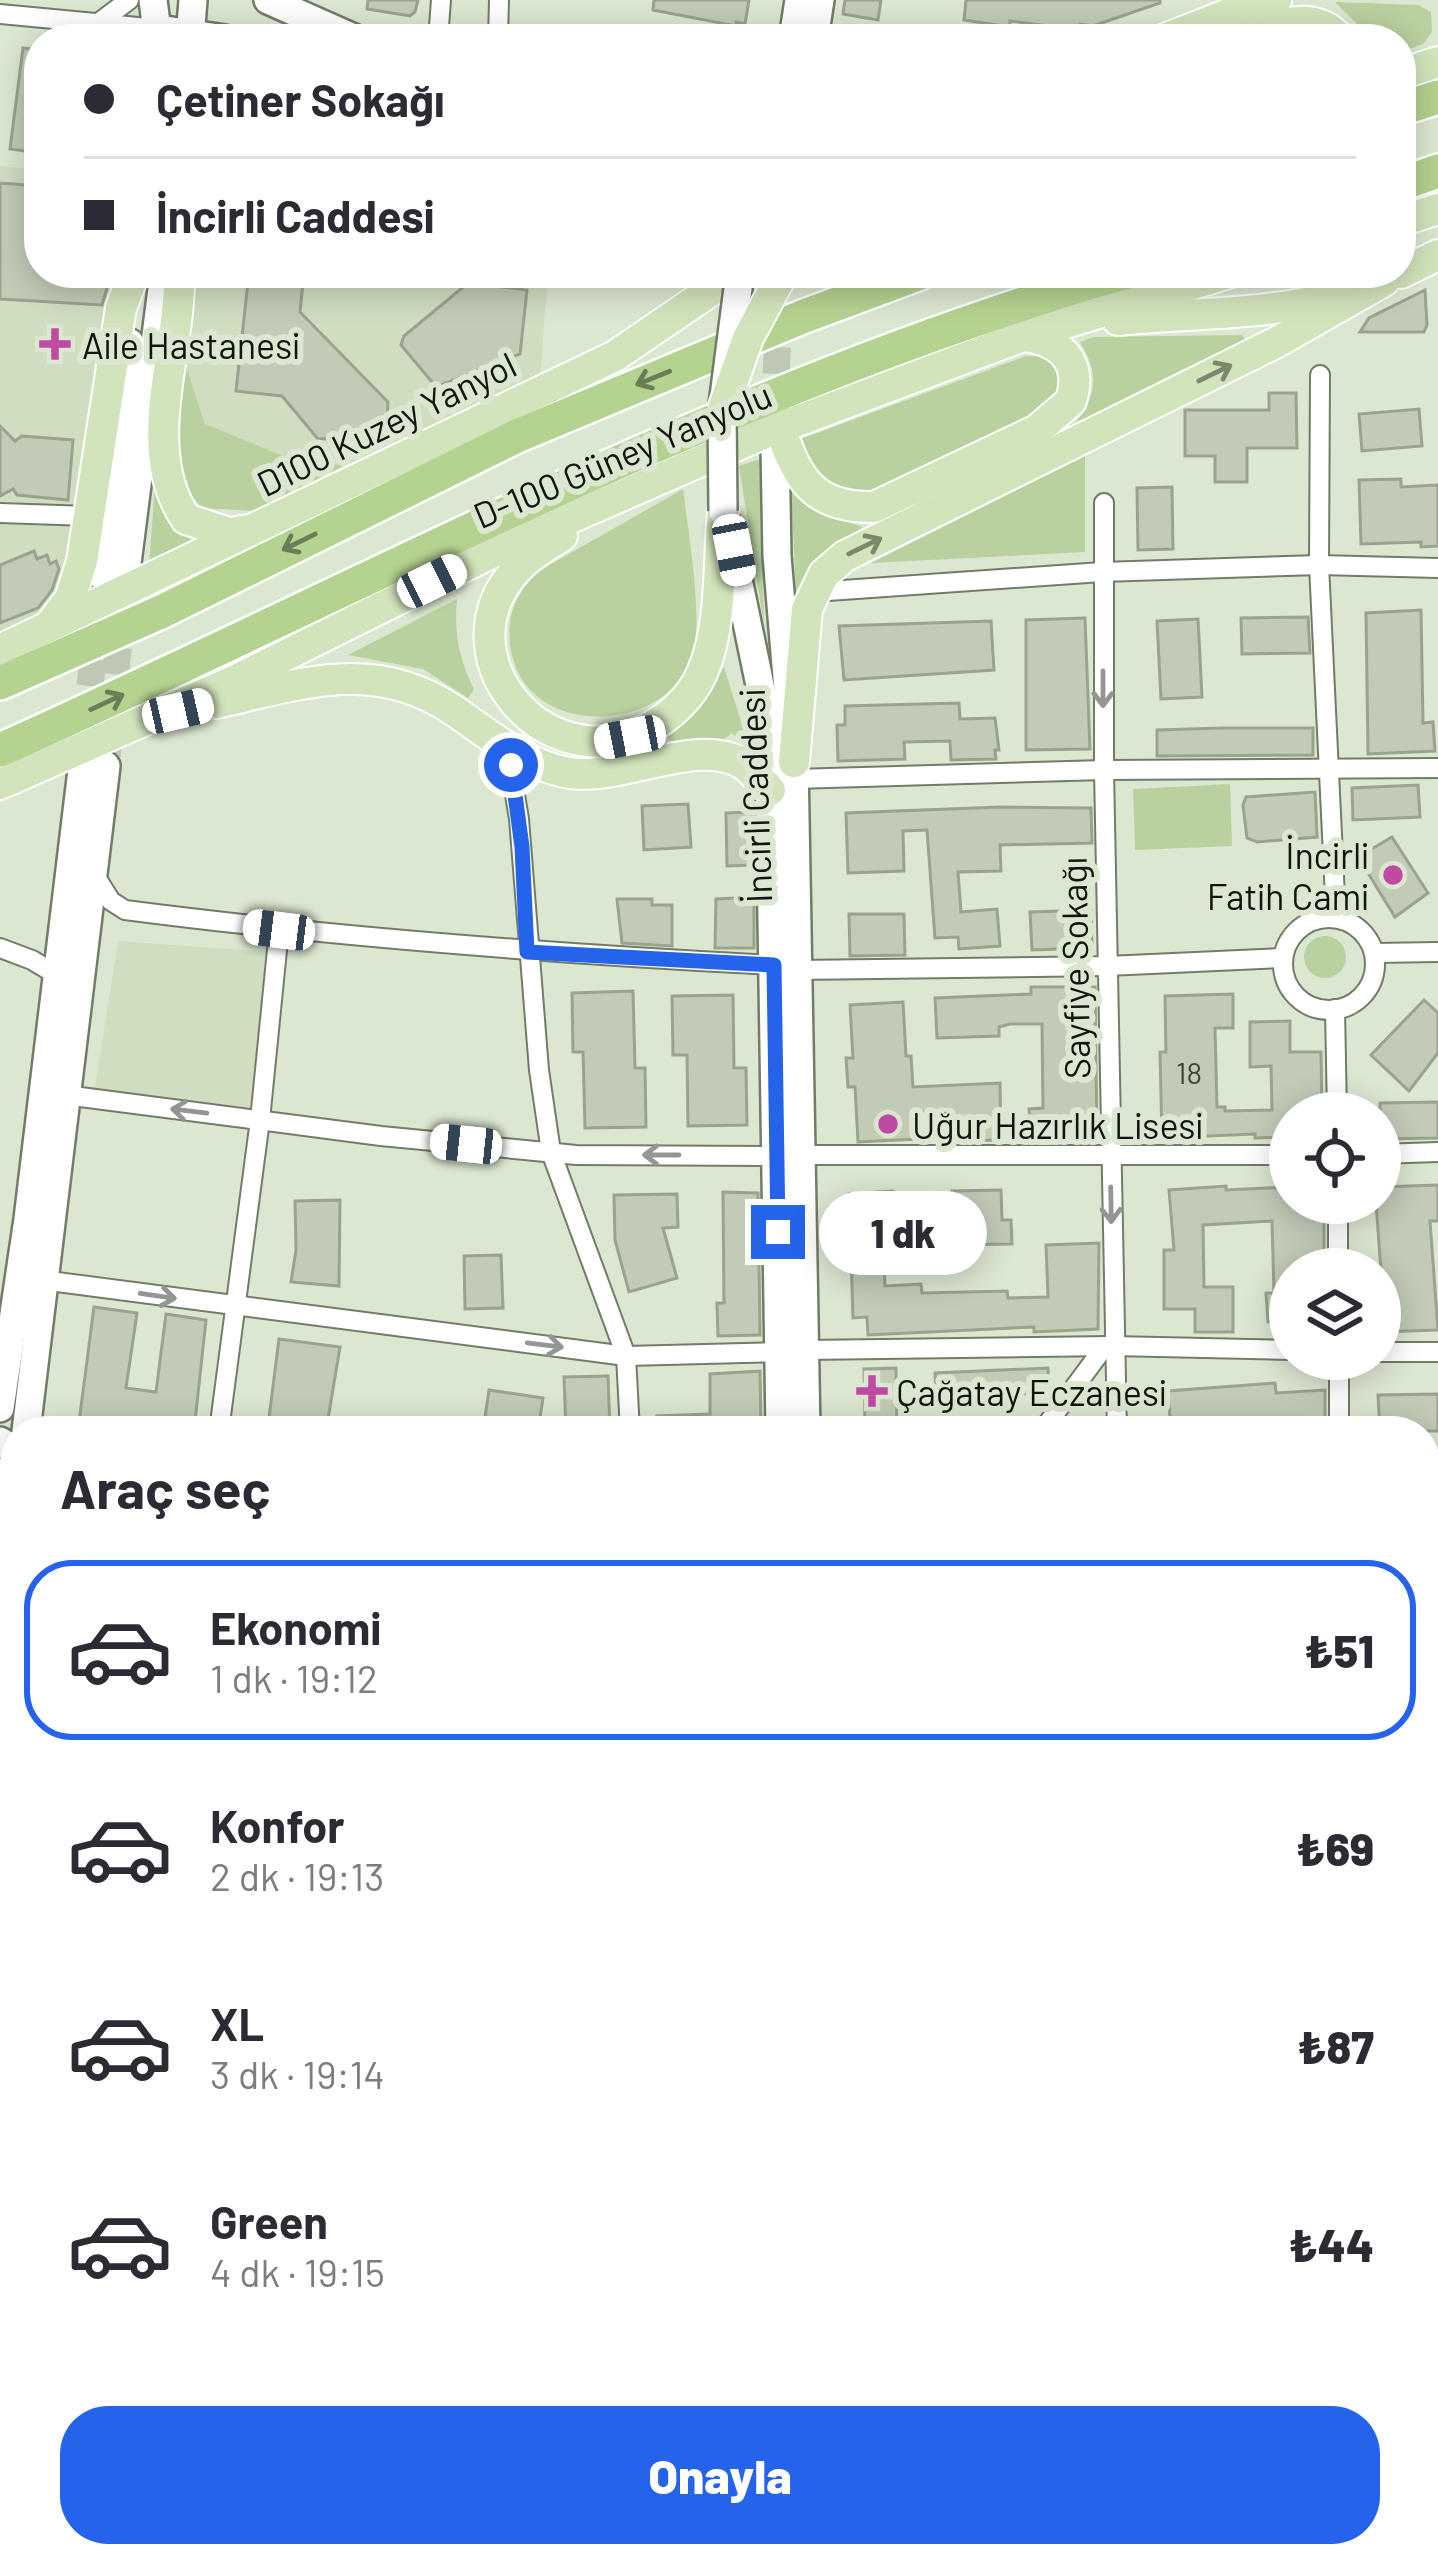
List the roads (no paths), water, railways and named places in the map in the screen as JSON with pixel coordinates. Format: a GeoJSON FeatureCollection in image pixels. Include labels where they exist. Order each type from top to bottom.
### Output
{"type":"FeatureCollection","features":[{"type":"Feature","properties":{"kind":"highway"},"geometry":{"type":"LineString","coordinates":[[0,683],[163,610],[517,436],[876,288]]}},
{"type":"Feature","properties":{"kind":"highway"},"geometry":{"type":"LineString","coordinates":[[0,750],[381,571],[790,389],[911,341],[1077,288]]}},
{"type":"Feature","properties":{"kind":"main road"},"geometry":{"type":"LineString","coordinates":[[268,0],[322,24]]}},
{"type":"Feature","properties":{"kind":"main road"},"geometry":{"type":"LineString","coordinates":[[1204,24],[1276,0]]}},
{"type":"Feature","properties":{"kind":"main road"},"geometry":{"type":"LineString","coordinates":[[1294,24],[1308,20],[1325,24]]}},
{"type":"Feature","properties":{"kind":"main road"},"geometry":{"type":"LineString","coordinates":[[48,628],[70,599],[82,561],[121,308],[130,288]]}},
{"type":"Feature","properties":{"kind":"main road"},"geometry":{"type":"LineString","coordinates":[[135,288],[114,573],[162,288]]}},
{"type":"Feature","properties":{"kind":"main road"},"geometry":{"type":"LineString","coordinates":[[178,288],[164,445],[167,484],[186,519],[229,532],[255,530]]}},
{"type":"Feature","properties":{"kind":"main road","name":"D100 Kuzey Yanyol"},"geometry":{"type":"LineString","coordinates":[[0,650],[615,356],[715,288]]}},
{"type":"Feature","properties":{"kind":"main road","name":"İncirli Caddesi"},"geometry":{"type":"LineString","coordinates":[[742,288],[722,412],[723,511],[762,695],[786,777]]}},
{"type":"Feature","properties":{"kind":"main road"},"geometry":{"type":"LineString","coordinates":[[722,412],[748,338],[776,288]]}},
{"type":"Feature","properties":{"kind":"main road"},"geometry":{"type":"LineString","coordinates":[[780,313],[782,288]]}},
{"type":"Feature","properties":{"kind":"main road"},"geometry":{"type":"LineString","coordinates":[[780,313],[792,288]]}},
{"type":"Feature","properties":{"kind":"main road","name":"D-100 Güney Yanyolu"},"geometry":{"type":"LineString","coordinates":[[0,784],[236,680],[497,550],[790,423],[1023,336],[1180,288]]}},
{"type":"Feature","properties":{"kind":"main road"},"geometry":{"type":"LineString","coordinates":[[1023,336],[1090,322],[1296,308],[1357,288]]}},
{"type":"Feature","properties":{"kind":"main road"},"geometry":{"type":"LineString","coordinates":[[146,719],[310,682],[348,677],[388,680],[423,691],[511,750],[562,772],[584,775],[708,756],[786,777],[807,609],[824,574],[845,556],[1378,288]]}},
{"type":"Feature","properties":{"kind":"main road"},"geometry":{"type":"LineString","coordinates":[[774,410],[793,464],[816,493],[850,507],[874,507],[1037,430],[1071,401],[1076,370],[1070,357],[1052,342],[1023,336]]}},
{"type":"Feature","properties":{"kind":"main road","name":"İncirli Caddesi"},"geometry":{"type":"LineString","coordinates":[[775,446],[786,777],[793,1351],[804,1416]]}},
{"type":"Feature","properties":{"kind":"main road"},"geometry":{"type":"LineString","coordinates":[[617,497],[517,568],[501,592],[492,621],[491,647],[504,689],[536,724],[561,737],[604,742],[630,737],[670,714],[686,698],[708,658],[723,511]]}},
{"type":"Feature","properties":{"kind":"main road"},"geometry":{"type":"LineString","coordinates":[[0,1408],[57,975],[94,768],[94,874],[28,1416]]}},
{"type":"Feature","properties":{"kind":"main road","name":"İncirli Caddesi"},"geometry":{"type":"LineString","coordinates":[[782,1416],[793,1351]]}},
{"type":"Feature","properties":{"kind":"street"},"geometry":{"type":"LineString","coordinates":[[0,14],[97,24],[129,0]]}},
{"type":"Feature","properties":{"kind":"street"},"geometry":{"type":"LineString","coordinates":[[1320,375],[1319,565],[1336,918]]}},
{"type":"Feature","properties":{"kind":"street","name":"Sayfiye Sokağı"},"geometry":{"type":"LineString","coordinates":[[1104,503],[1109,1346],[1116,1416]]}},
{"type":"Feature","properties":{"kind":"street"},"geometry":{"type":"LineString","coordinates":[[0,514],[89,515]]}},
{"type":"Feature","properties":{"kind":"street"},"geometry":{"type":"LineString","coordinates":[[812,592],[1102,572],[1319,565],[1438,568]]}},
{"type":"Feature","properties":{"kind":"street"},"geometry":{"type":"LineString","coordinates":[[511,765],[551,1152],[626,1355],[629,1416]]}},
{"type":"Feature","properties":{"kind":"street"},"geometry":{"type":"LineString","coordinates":[[786,777],[1438,768]]}},
{"type":"Feature","properties":{"kind":"street"},"geometry":{"type":"LineString","coordinates":[[94,874],[112,901],[125,910],[279,930],[527,952],[785,968],[1107,966],[1283,958]]}},
{"type":"Feature","properties":{"kind":"street"},"geometry":{"type":"LineString","coordinates":[[1336,918],[1360,930],[1374,953],[1371,983],[1350,1005],[1322,1009],[1297,996],[1288,985],[1283,958],[1293,936],[1312,921],[1336,918]]}},
{"type":"Feature","properties":{"kind":"street"},"geometry":{"type":"LineString","coordinates":[[221,1416],[260,1120],[279,930]]}},
{"type":"Feature","properties":{"kind":"street"},"geometry":{"type":"LineString","coordinates":[[0,948],[57,975]]}},
{"type":"Feature","properties":{"kind":"street"},"geometry":{"type":"LineString","coordinates":[[1374,953],[1438,952]]}},
{"type":"Feature","properties":{"kind":"street"},"geometry":{"type":"LineString","coordinates":[[1335,1009],[1337,1092]]}},
{"type":"Feature","properties":{"kind":"street"},"geometry":{"type":"LineString","coordinates":[[65,1095],[551,1152],[1269,1155]]}},
{"type":"Feature","properties":{"kind":"street"},"geometry":{"type":"LineString","coordinates":[[1401,1153],[1438,1152]]}},
{"type":"Feature","properties":{"kind":"street"},"geometry":{"type":"LineString","coordinates":[[42,1280],[626,1355],[1109,1346],[1269,1350]]}},
{"type":"Feature","properties":{"kind":"street"},"geometry":{"type":"LineString","coordinates":[[1054,1416],[1109,1346]]}},
{"type":"Feature","properties":{"kind":"street"},"geometry":{"type":"LineString","coordinates":[[1401,1352],[1438,1352]]}},
{"type":"Feature","properties":{"kind":"street"},"geometry":{"type":"LineString","coordinates":[[1339,1380],[1339,1416]]}},
{"type":"Feature","properties":{"kind":"tunnel"},"geometry":{"type":"LineString","coordinates":[[774,415],[779,317]]}},
{"type":"Feature","properties":{"kind":"tunnel"},"geometry":{"type":"LineString","coordinates":[[107,756],[126,573]]}},
{"type":"Feature","properties":{"kind":"tunnel"},"geometry":{"type":"LineString","coordinates":[[86,727],[96,628]]}},
{"type":"Feature","properties":{"kind":"place","name":"Aile Hastanesi"},"geometry":{"type":"Point","coordinates":[55,344]}},
{"type":"Feature","properties":{"kind":"place","name":"İncirli Fatih Cami"},"geometry":{"type":"Point","coordinates":[1393,875]}},
{"type":"Feature","properties":{"kind":"place","name":"Uğur Hazırlık Lisesi"},"geometry":{"type":"Point","coordinates":[888,1124]}},
{"type":"Feature","properties":{"kind":"place","name":"Çağatay Eczanesi"},"geometry":{"type":"Point","coordinates":[872,1391]}}]}
